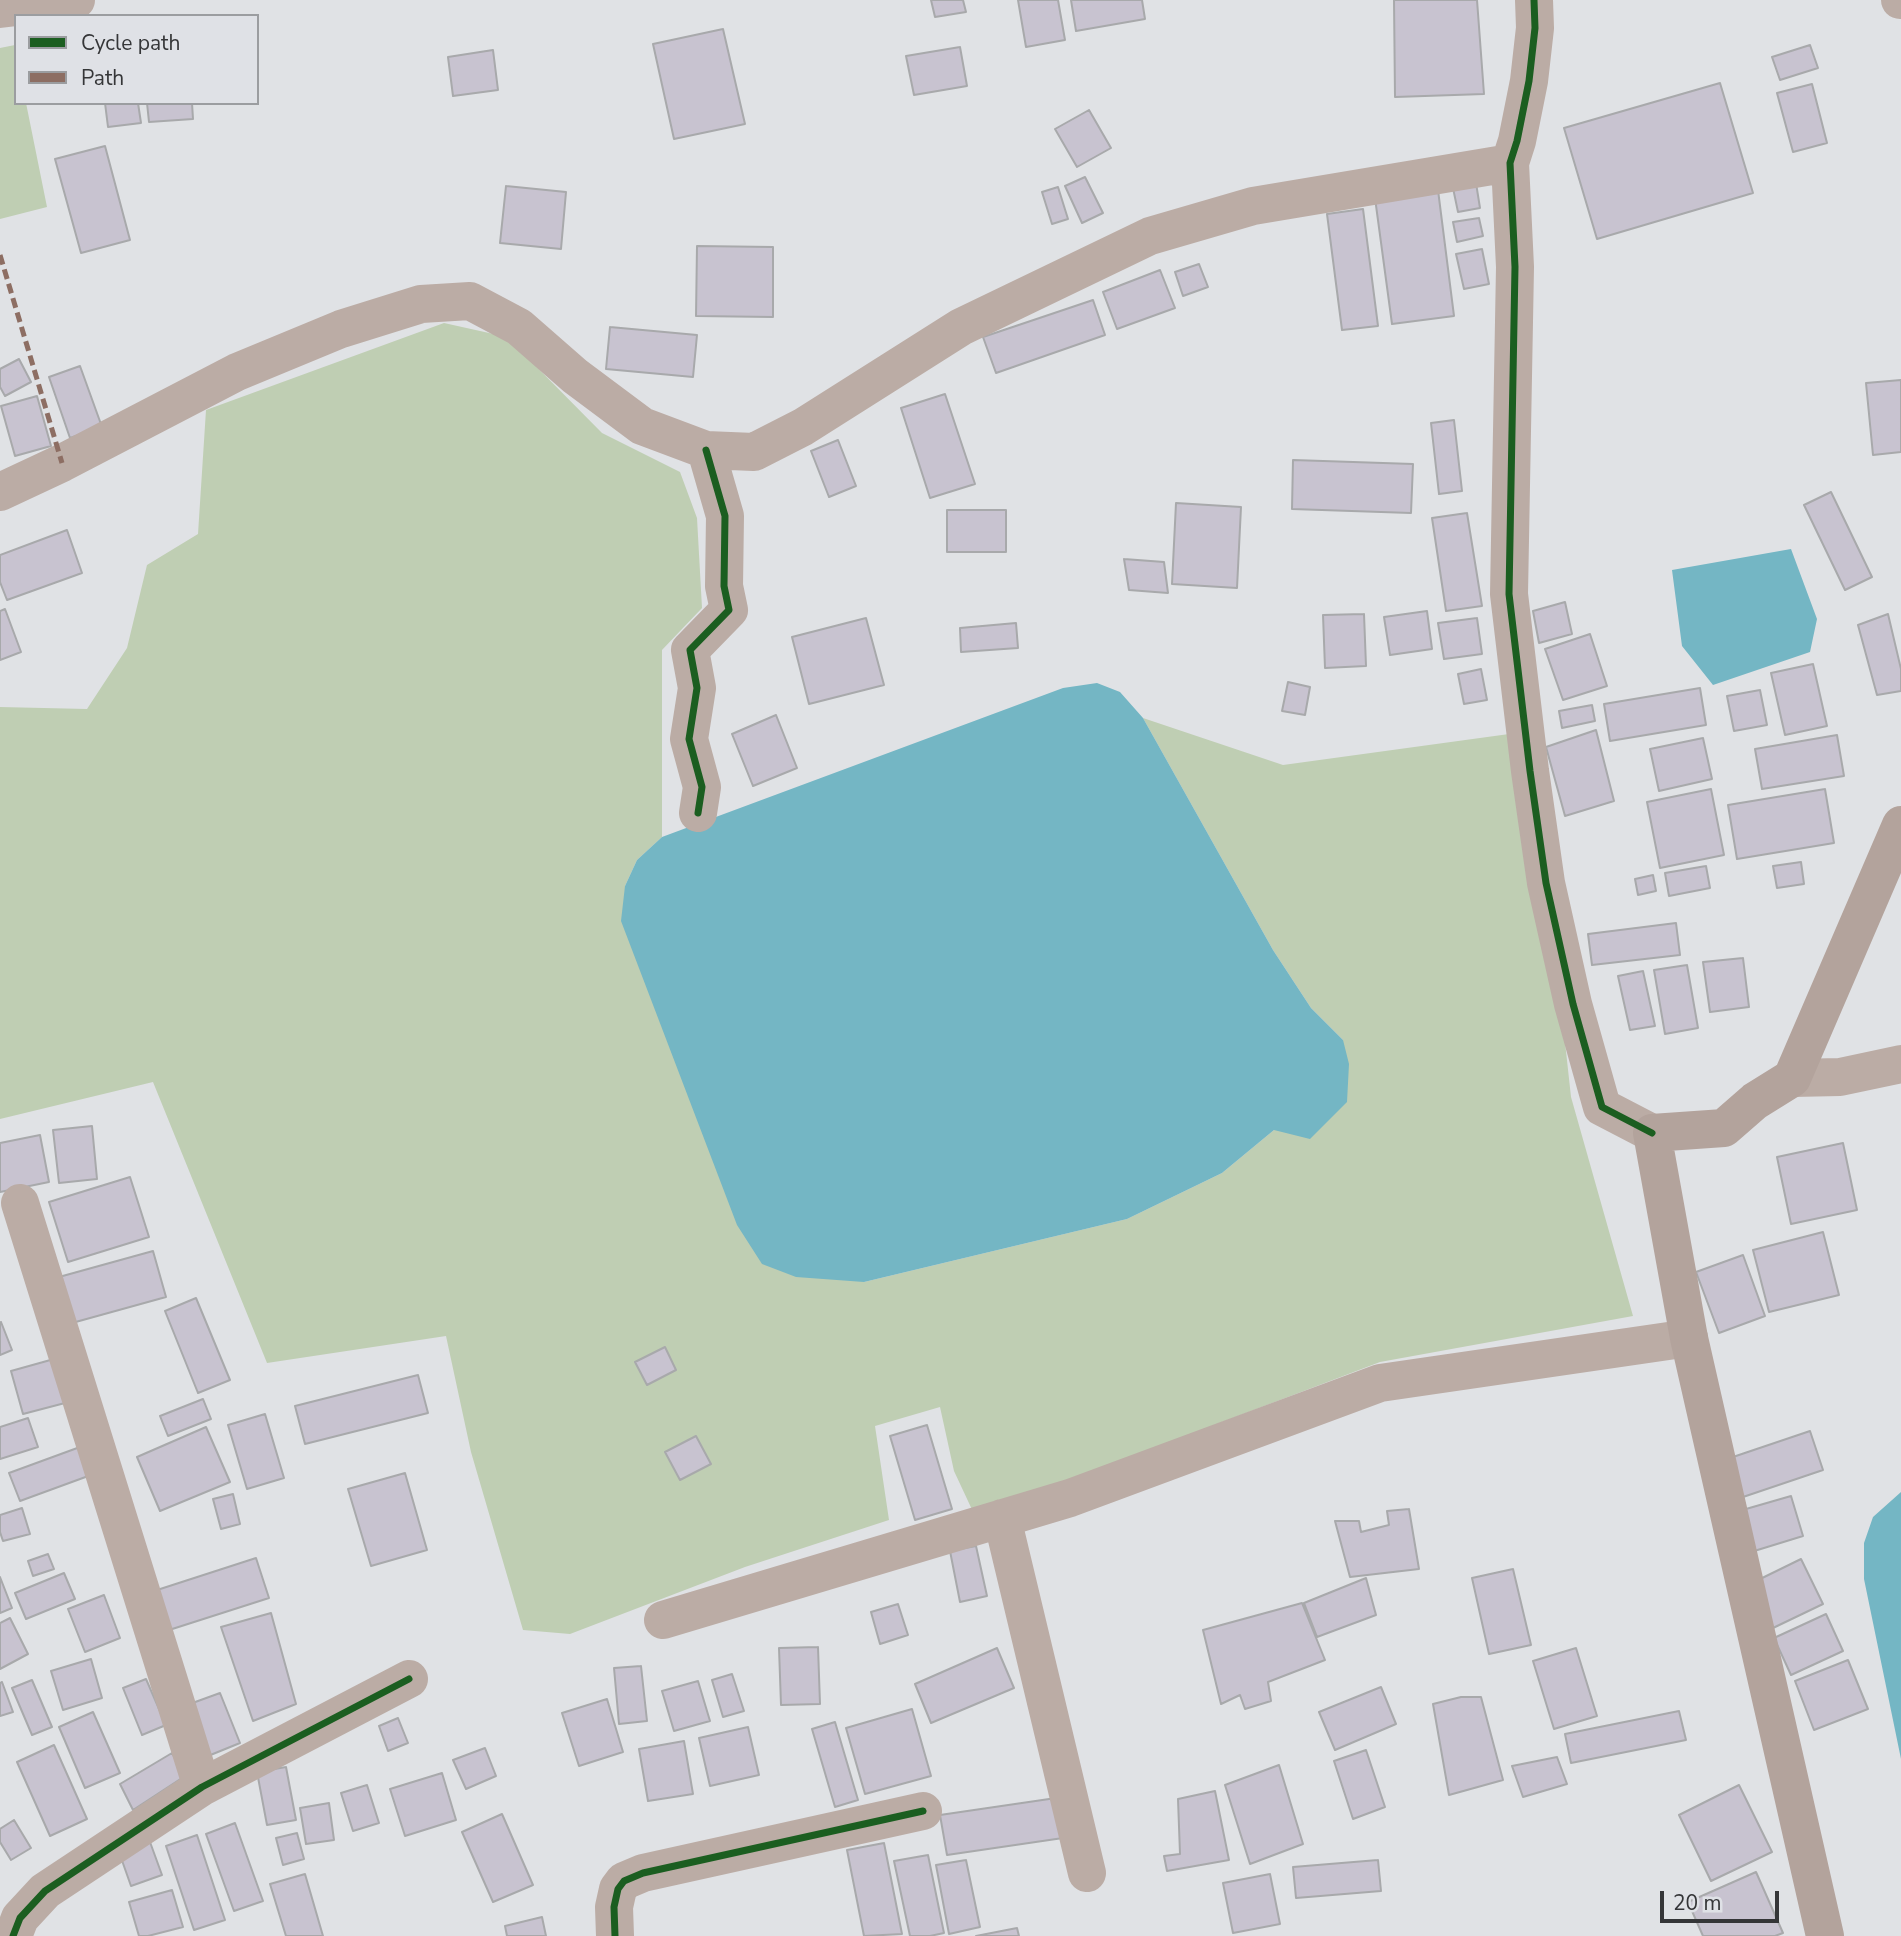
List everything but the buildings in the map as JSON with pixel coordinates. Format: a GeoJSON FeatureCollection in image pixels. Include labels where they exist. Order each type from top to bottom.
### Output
{"type":"FeatureCollection","features":[{"type":"Feature","properties":{"kind":"main road"},"geometry":{"type":"LineString","coordinates":[[1825,1936],[1689,1338],[1652,1133],[1724,1128],[1755,1101],[1792,1078],[1901,825]]}},
{"type":"Feature","properties":{"kind":"street"},"geometry":{"type":"LineString","coordinates":[[0,9],[76,0]]}},
{"type":"Feature","properties":{"kind":"street"},"geometry":{"type":"LineString","coordinates":[[1534,0],[1535,28],[1529,81],[1510,163],[1514,267],[1509,594],[1530,771],[1549,897],[1573,1004],[1602,1107],[1652,1133]]}},
{"type":"Feature","properties":{"kind":"street"},"geometry":{"type":"LineString","coordinates":[[0,492],[62,463],[237,372],[341,329],[421,304],[470,301],[519,327],[575,376],[642,426],[706,450],[754,452],[803,427],[961,327],[1150,236],[1252,206],[1510,163]]}},
{"type":"Feature","properties":{"kind":"street"},"geometry":{"type":"LineString","coordinates":[[698,813],[702,787],[689,739],[697,688],[690,650],[729,610],[724,586],[725,516],[706,450]]}},
{"type":"Feature","properties":{"kind":"street"},"geometry":{"type":"LineString","coordinates":[[1792,1078],[1840,1077],[1901,1064]]}},
{"type":"Feature","properties":{"kind":"street"},"geometry":{"type":"LineString","coordinates":[[20,1203],[202,1787]]}},
{"type":"Feature","properties":{"kind":"street"},"geometry":{"type":"LineString","coordinates":[[663,1620],[1070,1498],[1380,1383],[1689,1338]]}},
{"type":"Feature","properties":{"kind":"street"},"geometry":{"type":"LineString","coordinates":[[1002,1518],[1087,1873]]}},
{"type":"Feature","properties":{"kind":"street"},"geometry":{"type":"LineString","coordinates":[[13,1936],[20,1918],[46,1891],[202,1787],[409,1679]]}},
{"type":"Feature","properties":{"kind":"street"},"geometry":{"type":"LineString","coordinates":[[615,1936],[614,1907],[618,1889],[624,1881],[643,1873],[923,1811]]}},
{"type":"Feature","properties":{"kind":"green space"},"geometry":{"type":"Polygon","coordinates":[[[14,45],[14,105],[26,105],[47,207],[0,219],[0,48],[14,45]]]}},
{"type":"Feature","properties":{"kind":"green space"},"geometry":{"type":"Polygon","coordinates":[[[444,323],[507,337],[602,433],[680,472],[697,518],[702,608],[662,650],[662,837],[637,860],[625,886],[864,1282],[1127,1219],[1222,1173],[1274,1130],[1343,1040],[1311,1008],[1273,950],[1143,718],[1283,765],[1531,731],[1571,1097],[1633,1316],[1380,1362],[975,1516],[954,1471],[940,1407],[875,1426],[889,1520],[745,1567],[570,1634],[523,1630],[471,1452],[446,1336],[267,1363],[153,1082],[0,1119],[0,707],[87,709],[127,648],[147,565],[198,534],[206,410],[444,323]]]}},
{"type":"Feature","properties":{"kind":"water"},"geometry":{"type":"Polygon","coordinates":[[[1791,549],[1817,619],[1810,652],[1713,685],[1682,646],[1672,570],[1791,549]]]}},
{"type":"Feature","properties":{"kind":"water"},"geometry":{"type":"Polygon","coordinates":[[[1097,683],[1120,692],[1143,718],[1273,950],[1311,1008],[1343,1040],[1349,1064],[1347,1102],[1310,1139],[1274,1130],[1222,1173],[1127,1219],[864,1282],[796,1277],[762,1264],[737,1225],[621,921],[625,886],[637,860],[662,837],[1063,688],[1097,683]]]}},
{"type":"Feature","properties":{"kind":"water"},"geometry":{"type":"Polygon","coordinates":[[[1901,1492],[1901,1759],[1864,1579],[1864,1543],[1873,1517],[1901,1492]]]}},
{"type":"Feature","properties":{"kind":"marked path"},"geometry":{"type":"LineString","coordinates":[[0,255],[62,463]]}},
{"type":"Feature","properties":{"kind":"cycle path"},"geometry":{"type":"LineString","coordinates":[[1534,0],[1535,28],[1529,81],[1510,163],[1515,267],[1509,594],[1546,883],[1573,1004],[1602,1107],[1652,1133]]}},
{"type":"Feature","properties":{"kind":"cycle path"},"geometry":{"type":"LineString","coordinates":[[698,813],[702,787],[689,739],[697,688],[690,650],[729,610],[724,586],[725,516],[706,450]]}},
{"type":"Feature","properties":{"kind":"cycle path"},"geometry":{"type":"LineString","coordinates":[[13,1936],[20,1918],[45,1891],[202,1787],[409,1679]]}},
{"type":"Feature","properties":{"kind":"cycle path"},"geometry":{"type":"LineString","coordinates":[[615,1936],[614,1907],[618,1889],[624,1881],[643,1873],[923,1811]]}}]}
